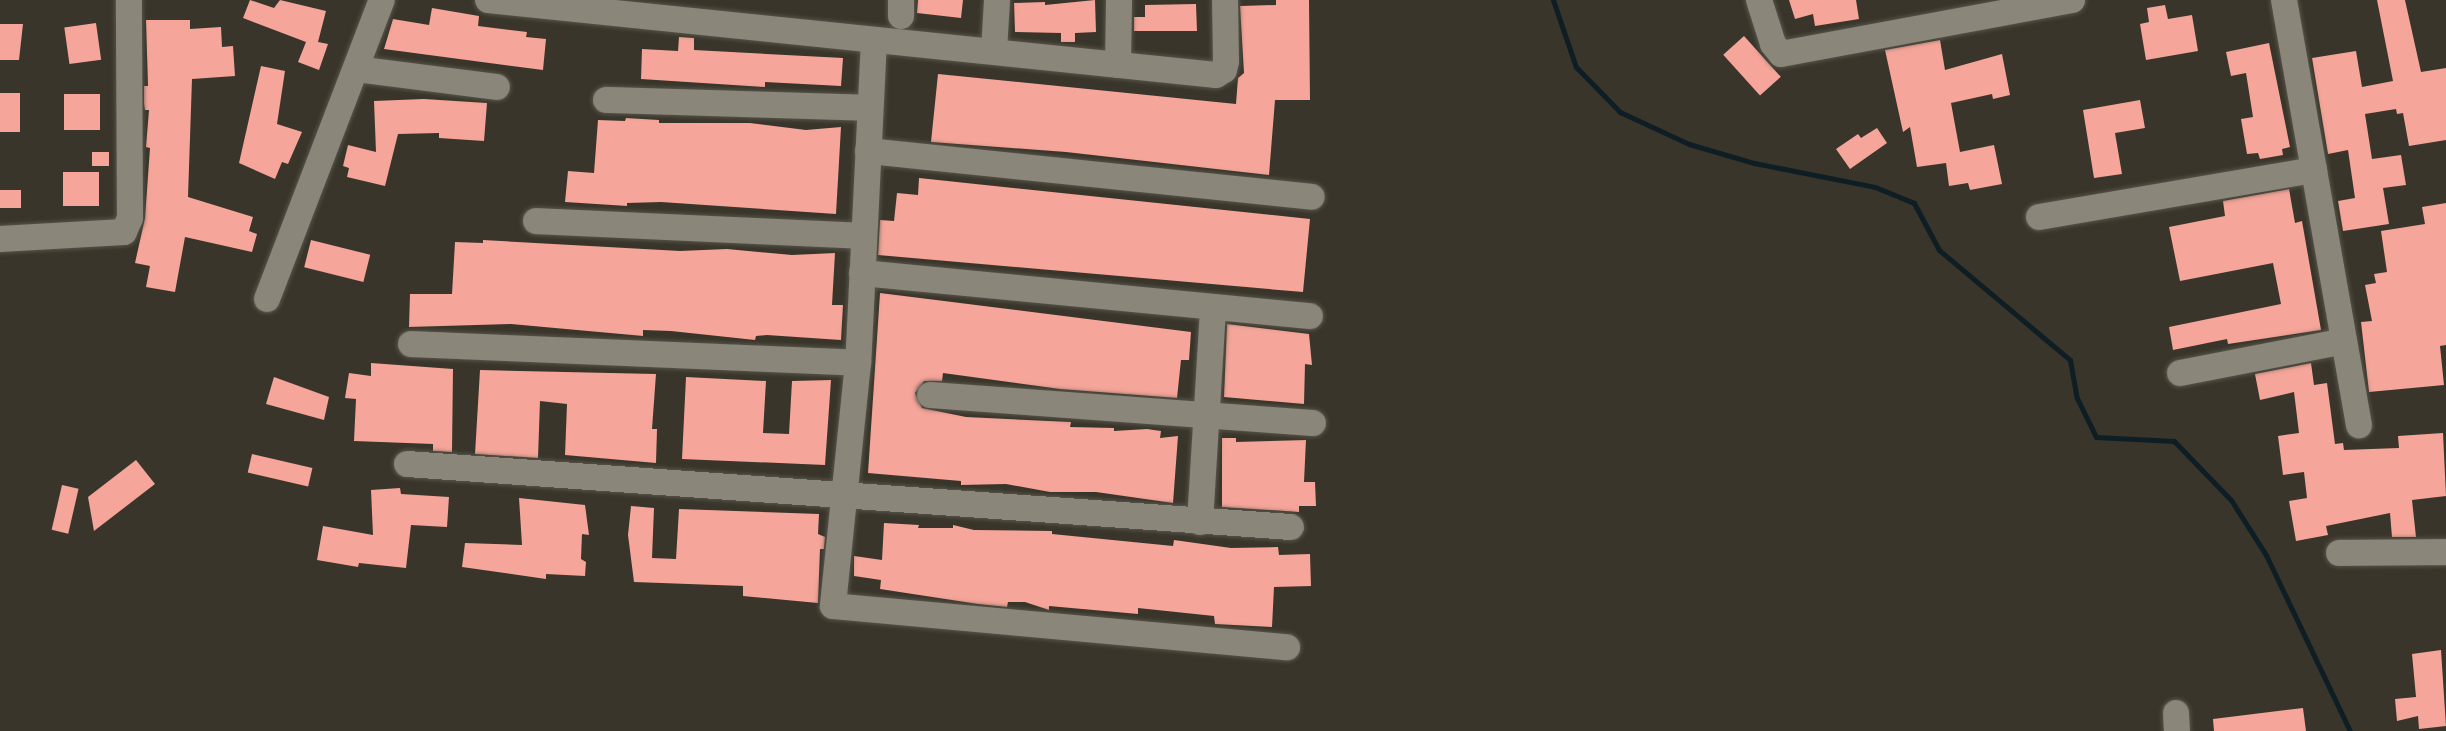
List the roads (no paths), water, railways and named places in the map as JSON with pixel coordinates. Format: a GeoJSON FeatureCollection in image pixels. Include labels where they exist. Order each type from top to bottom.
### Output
{"type":"FeatureCollection","features":[{"type":"Feature","properties":{"kind":"street"},"geometry":{"type":"LineString","coordinates":[[0,239],[124,232],[130,218],[129,0]]}},
{"type":"Feature","properties":{"kind":"street"},"geometry":{"type":"LineString","coordinates":[[267,299],[382,0]]}},
{"type":"Feature","properties":{"kind":"street"},"geometry":{"type":"LineString","coordinates":[[488,0],[1216,75],[1224,70],[1225,0]]}},
{"type":"Feature","properties":{"kind":"street"},"geometry":{"type":"LineString","coordinates":[[994,51],[997,0]]}},
{"type":"Feature","properties":{"kind":"street"},"geometry":{"type":"LineString","coordinates":[[1118,65],[1119,0]]}},
{"type":"Feature","properties":{"kind":"street"},"geometry":{"type":"LineString","coordinates":[[1760,0],[1773,44],[1781,54],[1831,42],[2072,0]]}},
{"type":"Feature","properties":{"kind":"street"},"geometry":{"type":"LineString","coordinates":[[2284,0],[2359,425]]}},
{"type":"Feature","properties":{"kind":"street"},"geometry":{"type":"LineString","coordinates":[[874,40],[858,363],[833,606],[1287,647]]}},
{"type":"Feature","properties":{"kind":"street"},"geometry":{"type":"LineString","coordinates":[[356,69],[496,87]]}},
{"type":"Feature","properties":{"kind":"street"},"geometry":{"type":"LineString","coordinates":[[606,100],[870,108]]}},
{"type":"Feature","properties":{"kind":"street"},"geometry":{"type":"LineString","coordinates":[[868,152],[1312,197]]}},
{"type":"Feature","properties":{"kind":"street"},"geometry":{"type":"LineString","coordinates":[[2039,217],[2314,170]]}},
{"type":"Feature","properties":{"kind":"street"},"geometry":{"type":"LineString","coordinates":[[536,221],[864,236]]}},
{"type":"Feature","properties":{"kind":"street"},"geometry":{"type":"LineString","coordinates":[[862,273],[1310,316]]}},
{"type":"Feature","properties":{"kind":"street"},"geometry":{"type":"LineString","coordinates":[[1200,522],[1213,307]]}},
{"type":"Feature","properties":{"kind":"street"},"geometry":{"type":"LineString","coordinates":[[2180,373],[2344,341]]}},
{"type":"Feature","properties":{"kind":"street"},"geometry":{"type":"LineString","coordinates":[[411,344],[858,363]]}},
{"type":"Feature","properties":{"kind":"street"},"geometry":{"type":"LineString","coordinates":[[930,395],[1206,418],[1313,423]]}},
{"type":"Feature","properties":{"kind":"street"},"geometry":{"type":"LineString","coordinates":[[407,464],[1291,527]]}},
{"type":"Feature","properties":{"kind":"street"},"geometry":{"type":"LineString","coordinates":[[2339,553],[2446,552]]}},
{"type":"Feature","properties":{"kind":"waterway"},"geometry":{"type":"LineString","coordinates":[[1553,0],[1576,67],[1620,112],[1689,144],[1754,163],[1875,187],[1914,203],[1939,250],[2070,360],[2077,398],[2096,437],[2174,441],[2231,500],[2266,555],[2350,731]]}}]}
